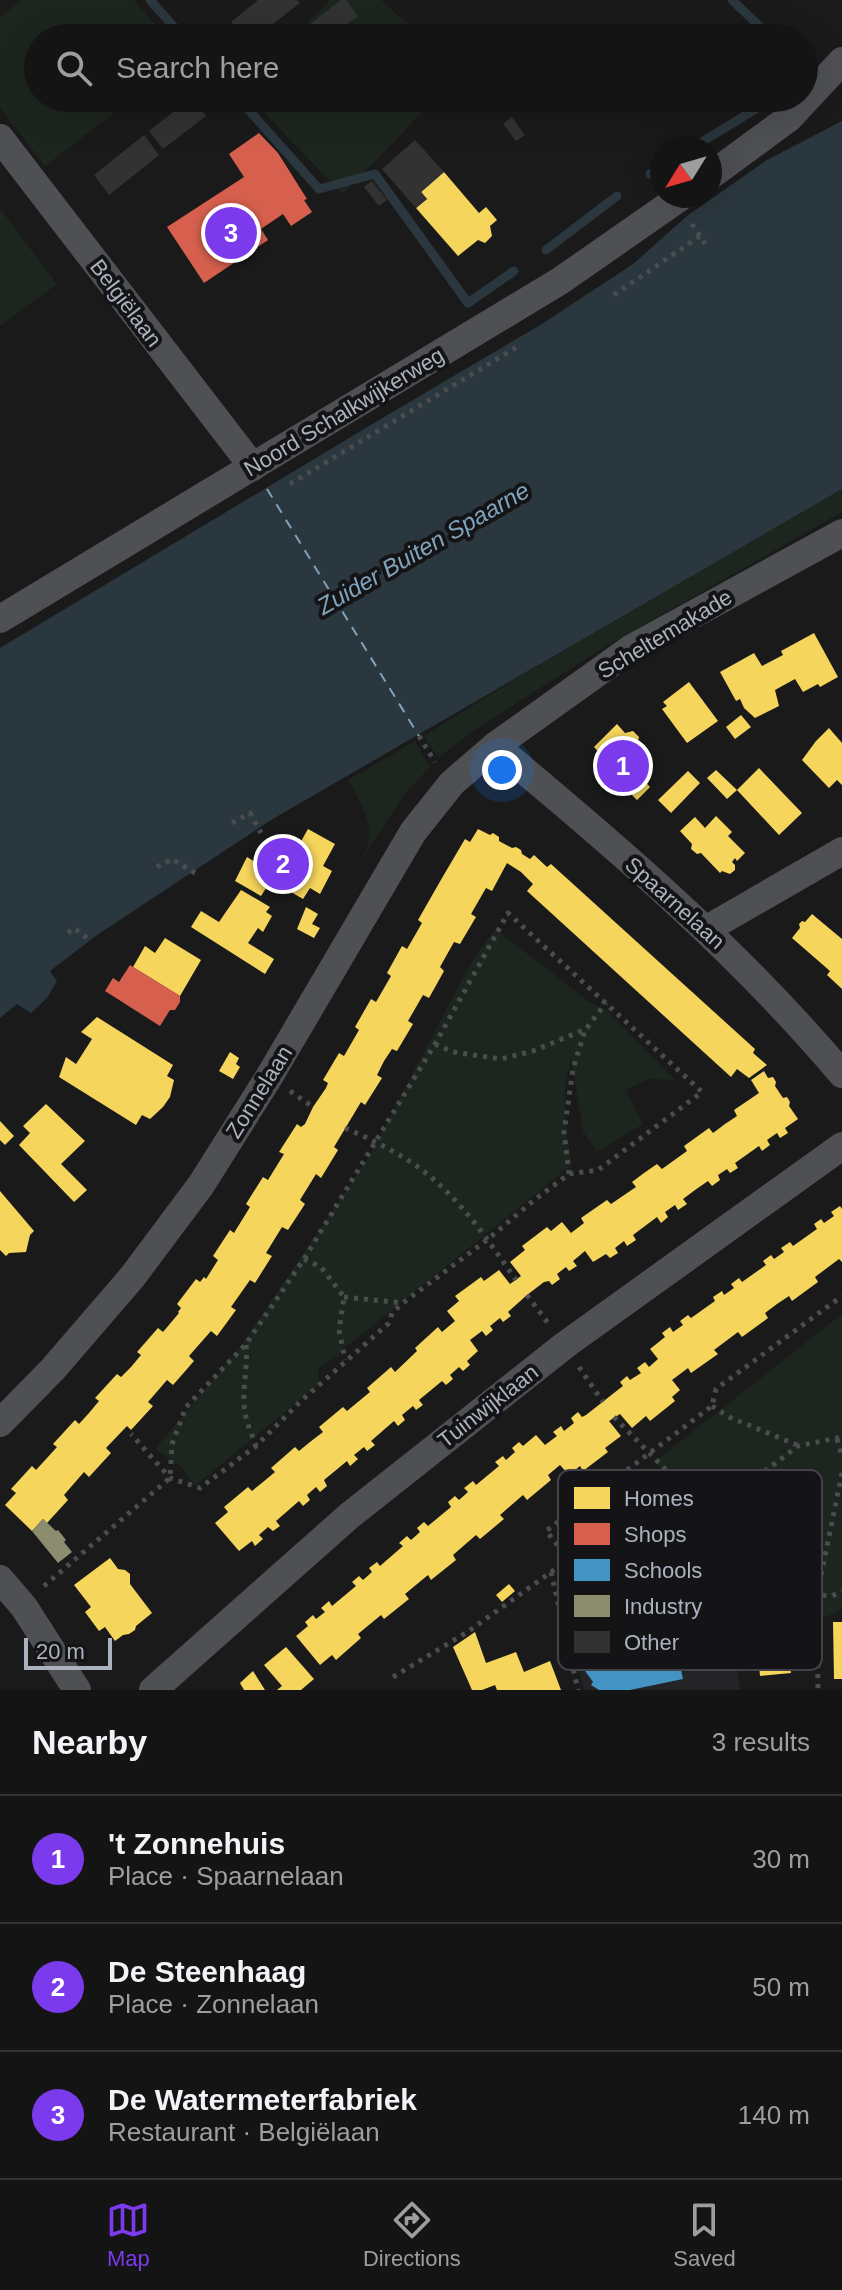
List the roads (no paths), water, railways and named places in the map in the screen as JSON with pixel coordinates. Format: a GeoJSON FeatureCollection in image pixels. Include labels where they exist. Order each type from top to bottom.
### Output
{"type":"FeatureCollection","features":[{"type":"Feature","properties":{"kind":"street"},"geometry":{"type":"LineString","coordinates":[[818,87],[842,61]]}},
{"type":"Feature","properties":{"kind":"street"},"geometry":{"type":"LineString","coordinates":[[722,167],[795,112]]}},
{"type":"Feature","properties":{"kind":"street","name":"Belgiëlaan"},"geometry":{"type":"LineString","coordinates":[[0,138],[253,467]]}},
{"type":"Feature","properties":{"kind":"street","name":"Noord Schalkwijkerweg"},"geometry":{"type":"LineString","coordinates":[[0,619],[681,208]]}},
{"type":"Feature","properties":{"kind":"street","name":"Scheltemakade"},"geometry":{"type":"LineString","coordinates":[[495,746],[632,648],[842,533]]}},
{"type":"Feature","properties":{"kind":"street","name":"Spaarnelaan"},"geometry":{"type":"LineString","coordinates":[[495,746],[707,929],[795,1019],[842,1074]]}},
{"type":"Feature","properties":{"kind":"street","name":"Zonnelaan"},"geometry":{"type":"LineString","coordinates":[[0,1423],[53,1369],[133,1276],[201,1185],[269,1077],[413,832],[452,783],[495,746]]}},
{"type":"Feature","properties":{"kind":"street"},"geometry":{"type":"LineString","coordinates":[[707,929],[842,851]]}},
{"type":"Feature","properties":{"kind":"street","name":"Tuinwijklaan"},"geometry":{"type":"LineString","coordinates":[[153,1690],[349,1516],[565,1345],[842,1146]]}},
{"type":"Feature","properties":{"kind":"street"},"geometry":{"type":"LineString","coordinates":[[0,1579],[24,1607],[77,1690]]}},
{"type":"Feature","properties":{"kind":"water","name":"Zuider Buiten Spaarne"},"geometry":{"type":"Polygon","coordinates":[[[842,121],[842,489],[271,820],[97,935],[50,971],[57,981],[47,998],[31,1013],[17,1004],[0,1018],[0,648],[542,324],[633,264],[698,208],[722,208],[722,192],[767,160],[842,121]]]}},
{"type":"Feature","properties":{"kind":"waterway"},"geometry":{"type":"LineString","coordinates":[[150,0],[171,24]]}},
{"type":"Feature","properties":{"kind":"waterway"},"geometry":{"type":"LineString","coordinates":[[732,0],[757,24]]}},
{"type":"Feature","properties":{"kind":"waterway"},"geometry":{"type":"LineString","coordinates":[[250,112],[319,189],[375,174],[468,303],[514,271]]}},
{"type":"Feature","properties":{"kind":"waterway"},"geometry":{"type":"LineString","coordinates":[[712,136],[751,112]]}},
{"type":"Feature","properties":{"kind":"waterway"},"geometry":{"type":"LineString","coordinates":[[546,250],[617,196]]}},
{"type":"Feature","properties":{"kind":"place","name":"De Watermeterfabriek"},"geometry":{"type":"Point","coordinates":[231,233]}},
{"type":"Feature","properties":{"kind":"place","name":"'t Zonnehuis"},"geometry":{"type":"Point","coordinates":[623,766]}},
{"type":"Feature","properties":{"kind":"place","name":"De Steenhaag"},"geometry":{"type":"Point","coordinates":[283,864]}}]}
